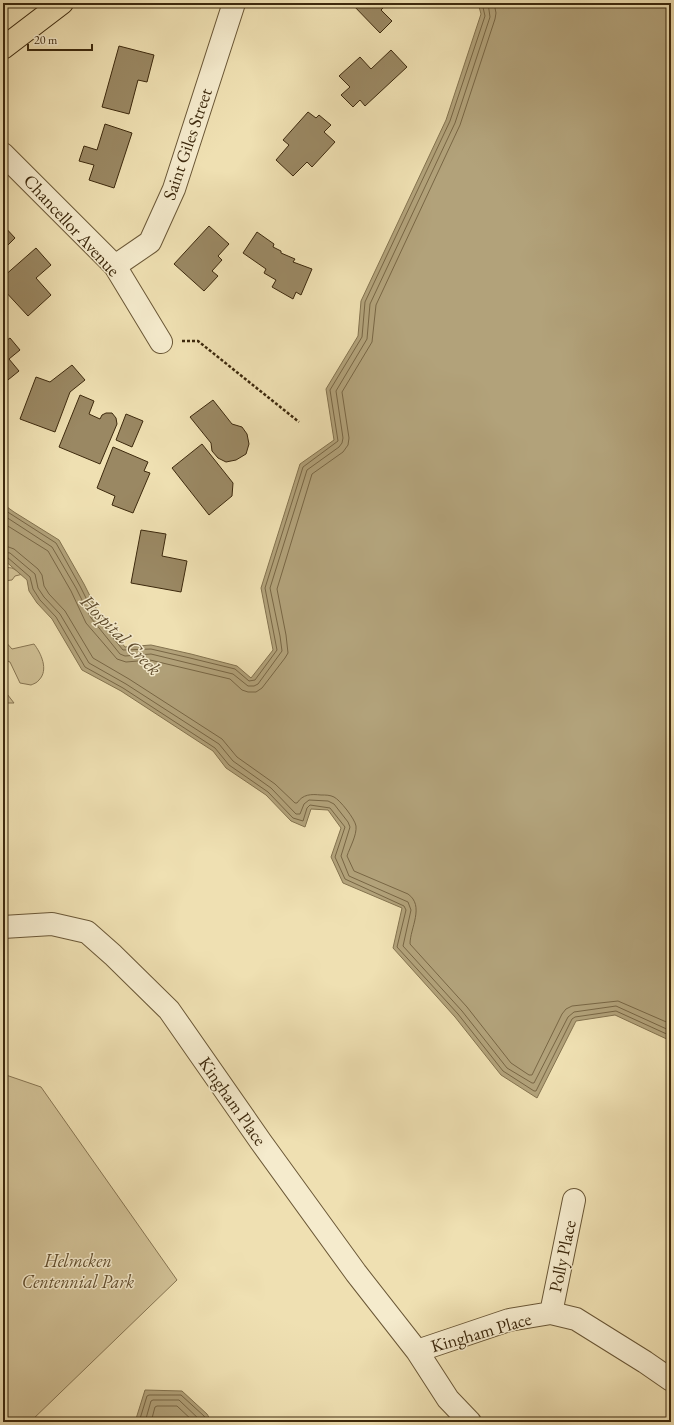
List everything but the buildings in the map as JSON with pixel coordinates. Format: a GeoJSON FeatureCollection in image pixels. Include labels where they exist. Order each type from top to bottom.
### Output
{"type":"FeatureCollection","features":[{"type":"Feature","properties":{"kind":"highway"},"geometry":{"type":"LineString","coordinates":[[3,48],[62,3]]}},
{"type":"Feature","properties":{"kind":"street","name":"Saint Giles Street"},"geometry":{"type":"LineString","coordinates":[[114,266],[150,242],[174,189],[234,3]]}},
{"type":"Feature","properties":{"kind":"street","name":"Chancellor Avenue"},"geometry":{"type":"LineString","coordinates":[[3,154],[114,266],[161,342]]}},
{"type":"Feature","properties":{"kind":"street","name":"Kingham Place"},"geometry":{"type":"LineString","coordinates":[[3,927],[52,924],[87,932],[113,955],[169,1010],[261,1142],[352,1267],[417,1351],[448,1399],[470,1422]]}},
{"type":"Feature","properties":{"kind":"street","name":"Polly Place"},"geometry":{"type":"LineString","coordinates":[[550,1313],[574,1200]]}},
{"type":"Feature","properties":{"kind":"street","name":"Kingham Place"},"geometry":{"type":"LineString","coordinates":[[417,1351],[508,1320],[550,1313],[576,1319],[671,1380]]}},
{"type":"Feature","properties":{"kind":"path"},"geometry":{"type":"LineString","coordinates":[[161,342],[198,341],[299,422]]}},
{"type":"Feature","properties":{"kind":"green space"},"geometry":{"type":"Polygon","coordinates":[[[3,567],[12,568],[23,574],[15,576],[12,580],[3,581],[3,567]]]}},
{"type":"Feature","properties":{"kind":"green space"},"geometry":{"type":"Polygon","coordinates":[[[3,639],[12,649],[34,644],[39,652],[44,667],[42,676],[37,682],[31,685],[20,683],[10,662],[5,660],[3,663],[3,639]]]}},
{"type":"Feature","properties":{"kind":"green space"},"geometry":{"type":"Polygon","coordinates":[[[3,680],[4,690],[14,703],[3,703],[3,680]]]}},
{"type":"Feature","properties":{"kind":"green space","name":"Helmcken Centennial Park"},"geometry":{"type":"Polygon","coordinates":[[[3,1074],[41,1087],[177,1280],[30,1422],[3,1422],[3,1074]]]}},
{"type":"Feature","properties":{"kind":"water"},"geometry":{"type":"Polygon","coordinates":[[[478,3],[671,3],[671,1041],[615,1015],[576,1021],[537,1098],[501,1075],[455,1017],[393,948],[402,908],[343,883],[331,857],[341,828],[328,810],[311,809],[305,827],[291,821],[266,795],[226,768],[213,751],[121,691],[82,670],[52,619],[37,603],[29,591],[27,580],[3,559],[3,504],[59,540],[99,614],[125,647],[151,645],[191,654],[237,666],[251,678],[273,650],[261,588],[300,464],[334,440],[326,389],[358,336],[361,301],[446,120],[481,14],[478,3]]]}},
{"type":"Feature","properties":{"kind":"water"},"geometry":{"type":"Polygon","coordinates":[[[145,1390],[182,1391],[207,1414],[212,1422],[135,1422],[145,1390]]]}},
{"type":"Feature","properties":{"kind":"water label","name":"Hospital Creek"},"geometry":{"type":"Point","coordinates":[121,635]}}]}
